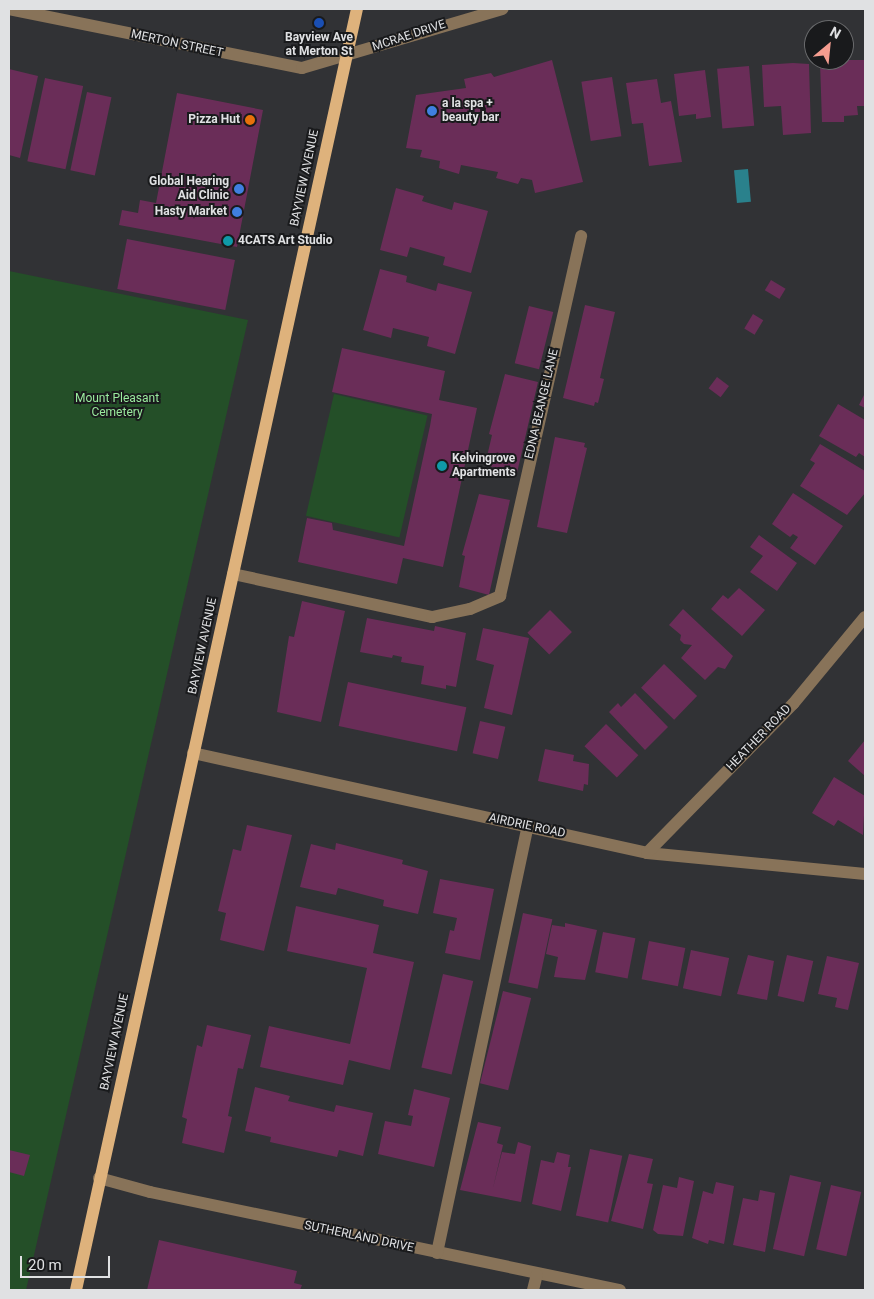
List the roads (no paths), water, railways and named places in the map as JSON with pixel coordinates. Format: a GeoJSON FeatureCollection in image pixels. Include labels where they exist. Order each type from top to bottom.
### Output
{"type":"FeatureCollection","features":[{"type":"Feature","properties":{"kind":"main road","name":"BAYVIEW AVENUE"},"geometry":{"type":"LineString","coordinates":[[76,1290],[99,1178],[357,9]]}},
{"type":"Feature","properties":{"kind":"street","name":"MCRAE DRIVE"},"geometry":{"type":"LineString","coordinates":[[346,57],[422,30],[502,9]]}},
{"type":"Feature","properties":{"kind":"street","name":"MERTON STREET"},"geometry":{"type":"LineString","coordinates":[[9,10],[292,68],[346,57]]}},
{"type":"Feature","properties":{"kind":"street","name":"EDNA BEANGE LANE"},"geometry":{"type":"LineString","coordinates":[[233,574],[432,617],[470,609],[500,596],[580,236]]}},
{"type":"Feature","properties":{"kind":"street","name":"HEATHER ROAD"},"geometry":{"type":"LineString","coordinates":[[647,853],[793,704],[865,617]]}},
{"type":"Feature","properties":{"kind":"street","name":"AIRDRIE ROAD"},"geometry":{"type":"LineString","coordinates":[[193,753],[528,825],[647,853],[865,874]]}},
{"type":"Feature","properties":{"kind":"street"},"geometry":{"type":"LineString","coordinates":[[437,1253],[528,825]]}},
{"type":"Feature","properties":{"kind":"street","name":"SUTHERLAND DRIVE"},"geometry":{"type":"LineString","coordinates":[[99,1178],[150,1192],[620,1290]]}},
{"type":"Feature","properties":{"kind":"street"},"geometry":{"type":"LineString","coordinates":[[533,1290],[537,1274]]}},
{"type":"Feature","properties":{"kind":"water"},"geometry":{"type":"Polygon","coordinates":[[[748,169],[751,202],[737,203],[734,170],[748,169]]]}},
{"type":"Feature","properties":{"kind":"place","name":"Bayview Ave at Merton St"},"geometry":{"type":"Point","coordinates":[319,23]}},
{"type":"Feature","properties":{"kind":"place","name":"a la spa + beauty bar"},"geometry":{"type":"Point","coordinates":[432,111]}},
{"type":"Feature","properties":{"kind":"place","name":"Pizza Hut"},"geometry":{"type":"Point","coordinates":[250,120]}},
{"type":"Feature","properties":{"kind":"place","name":"Global Hearing Aid Clinic"},"geometry":{"type":"Point","coordinates":[239,189]}},
{"type":"Feature","properties":{"kind":"place","name":"Hasty Market"},"geometry":{"type":"Point","coordinates":[237,212]}},
{"type":"Feature","properties":{"kind":"place","name":"4CATS Art Studio"},"geometry":{"type":"Point","coordinates":[228,241]}},
{"type":"Feature","properties":{"kind":"place","name":"Kelvingrove Apartments"},"geometry":{"type":"Point","coordinates":[442,466]}},
{"type":"Feature","properties":{"kind":"park label","name":"Mount Pleasant Cemetery"},"geometry":{"type":"Point","coordinates":[117,406]}}]}
